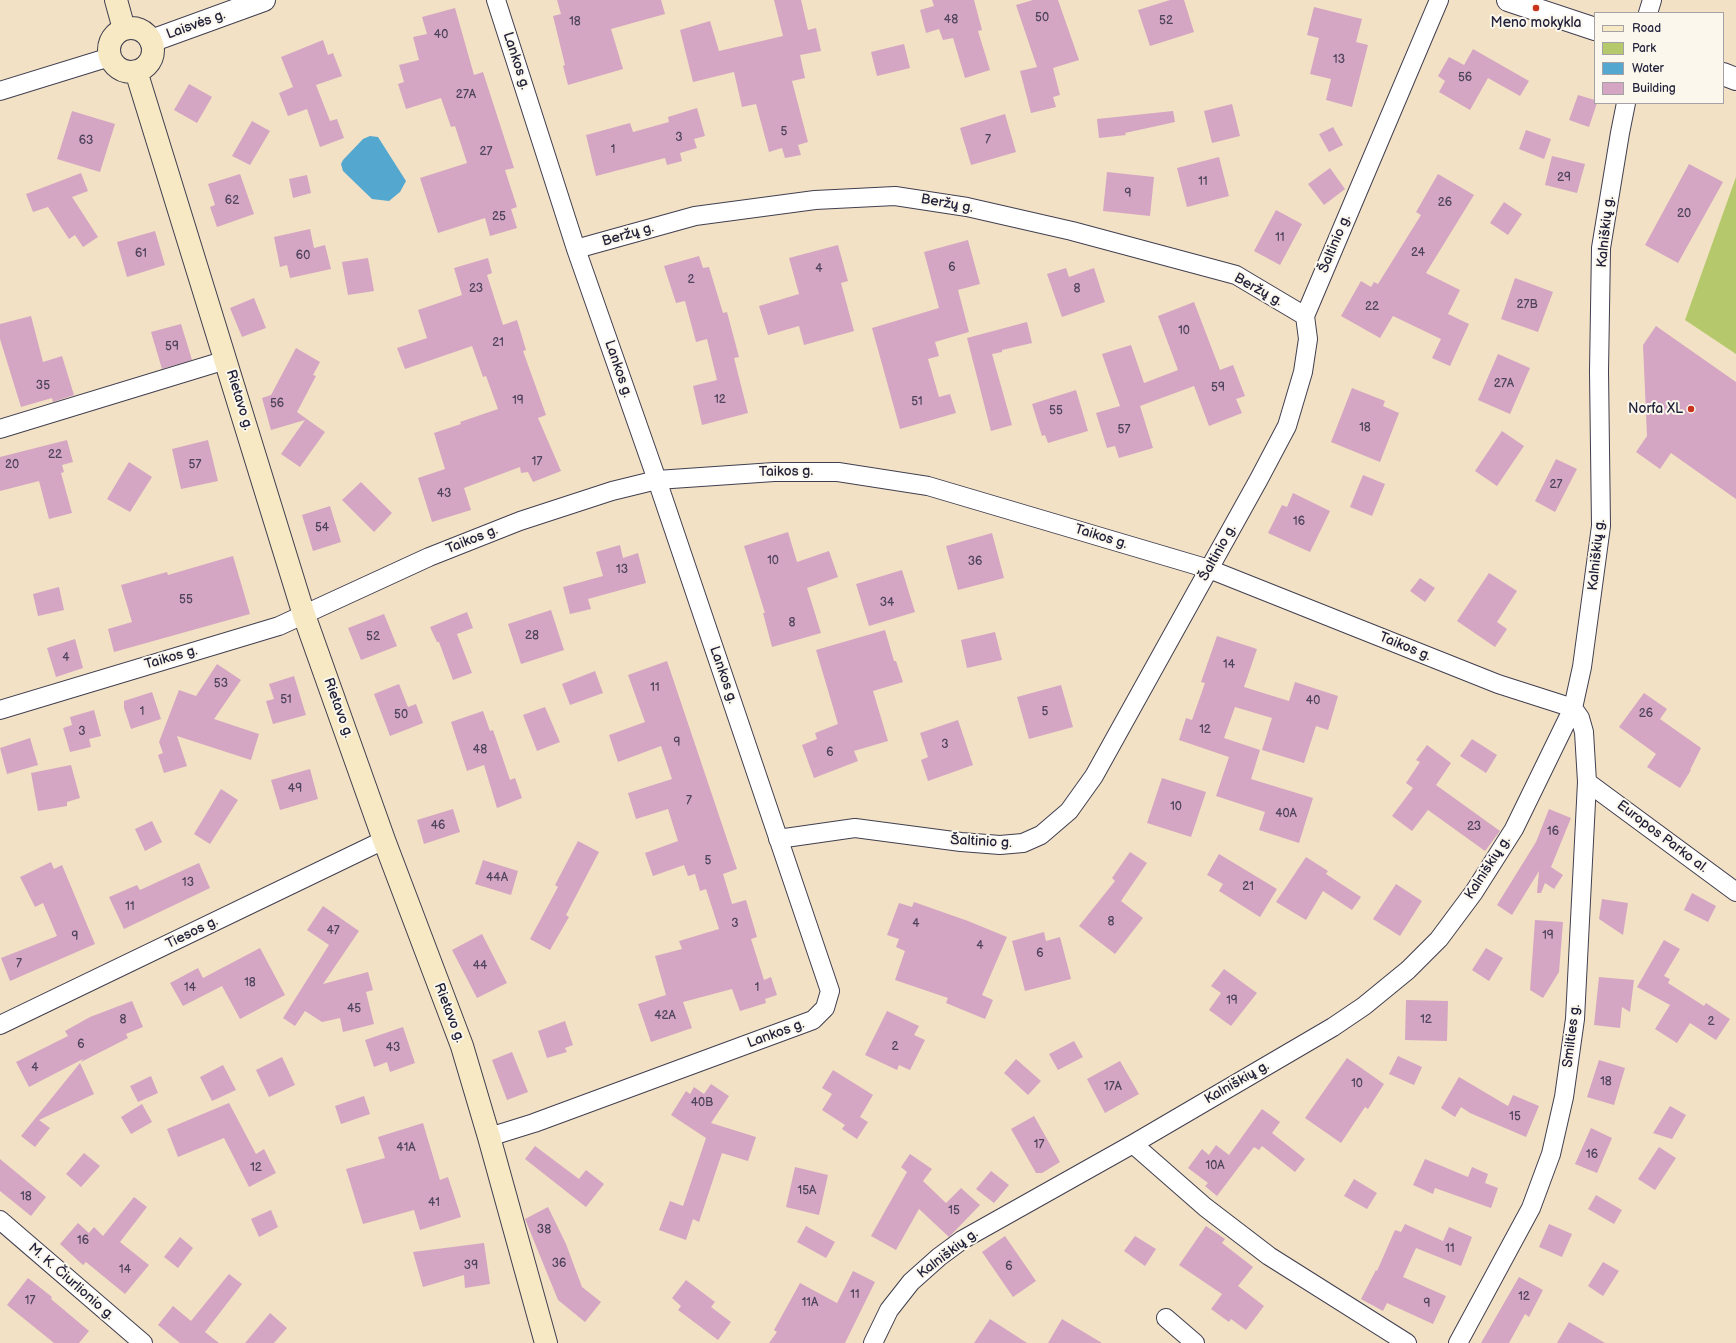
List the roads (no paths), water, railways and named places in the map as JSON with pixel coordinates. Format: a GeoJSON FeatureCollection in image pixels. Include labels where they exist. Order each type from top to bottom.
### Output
{"type":"FeatureCollection","features":[{"type":"Feature","properties":{"kind":"main road"},"geometry":{"type":"LineString","coordinates":[[116,0],[124,29]]}},
{"type":"Feature","properties":{"kind":"main road"},"geometry":{"type":"LineString","coordinates":[[124,29],[137,29],[148,36],[151,41],[153,49],[148,63],[143,68],[136,71],[130,72],[117,67],[110,56],[109,51],[112,40],[115,35],[124,29]]}},
{"type":"Feature","properties":{"kind":"main road","name":"Rietavo g."},"geometry":{"type":"LineString","coordinates":[[136,71],[304,615],[384,840],[462,1046],[489,1137],[546,1343]]}},
{"type":"Feature","properties":{"kind":"street","name":"Laisvės g."},"geometry":{"type":"LineString","coordinates":[[151,41],[264,0]]}},
{"type":"Feature","properties":{"kind":"street","name":"Lankos g."},"geometry":{"type":"LineString","coordinates":[[489,1137],[534,1123],[813,1020],[825,1008],[830,991],[657,480],[576,250],[496,0]]}},
{"type":"Feature","properties":{"kind":"street","name":"Šaltinio g."},"geometry":{"type":"LineString","coordinates":[[778,839],[855,828],[961,842],[1000,845],[1023,843],[1042,835],[1069,811],[1094,776],[1209,570],[1286,426],[1303,372],[1308,339],[1305,316],[1439,0]]}},
{"type":"Feature","properties":{"kind":"street"},"geometry":{"type":"LineString","coordinates":[[1508,0],[1594,29]]}},
{"type":"Feature","properties":{"kind":"street"},"geometry":{"type":"LineString","coordinates":[[1648,12],[1652,0]]}},
{"type":"Feature","properties":{"kind":"street"},"geometry":{"type":"LineString","coordinates":[[0,91],[110,56]]}},
{"type":"Feature","properties":{"kind":"street"},"geometry":{"type":"LineString","coordinates":[[1724,74],[1736,79]]}},
{"type":"Feature","properties":{"kind":"street","name":"Kalniškių g."},"geometry":{"type":"LineString","coordinates":[[873,1343],[889,1310],[911,1282],[939,1257],[968,1237],[1133,1144],[1333,1027],[1364,1006],[1439,939],[1474,892],[1514,829],[1573,708],[1582,666],[1602,526],[1599,371],[1601,248],[1626,104]]}},
{"type":"Feature","properties":{"kind":"street","name":"Beržų g."},"geometry":{"type":"LineString","coordinates":[[576,250],[695,216],[815,200],[895,196],[967,207],[1072,231],[1236,275],[1305,316]]}},
{"type":"Feature","properties":{"kind":"street"},"geometry":{"type":"LineString","coordinates":[[0,429],[226,360]]}},
{"type":"Feature","properties":{"kind":"street","name":"Taikos g."},"geometry":{"type":"LineString","coordinates":[[0,710],[278,626],[429,557],[520,521],[612,491],[657,480],[774,472],[838,472],[928,486],[1209,570],[1498,684],[1573,708]]}},
{"type":"Feature","properties":{"kind":"street","name":"Smilties g."},"geometry":{"type":"LineString","coordinates":[[1458,1343],[1531,1208],[1551,1154],[1564,1097],[1575,1019],[1587,782],[1584,732],[1580,718],[1573,708]]}},
{"type":"Feature","properties":{"kind":"street","name":"Europos Parko al."},"geometry":{"type":"LineString","coordinates":[[1587,782],[1736,892]]}},
{"type":"Feature","properties":{"kind":"street","name":"Tiesos g."},"geometry":{"type":"LineString","coordinates":[[0,1025],[384,840]]}},
{"type":"Feature","properties":{"kind":"street"},"geometry":{"type":"LineString","coordinates":[[1133,1144],[1205,1207],[1269,1256],[1407,1343]]}},
{"type":"Feature","properties":{"kind":"street","name":"M. K. Čiurlionio g."},"geometry":{"type":"LineString","coordinates":[[0,1220],[143,1343]]}},
{"type":"Feature","properties":{"kind":"street"},"geometry":{"type":"LineString","coordinates":[[1166,1318],[1195,1343]]}},
{"type":"Feature","properties":{"kind":"water"},"geometry":{"type":"Polygon","coordinates":[[[370,136],[378,137],[406,181],[400,192],[389,201],[372,199],[343,171],[341,164],[343,160],[363,139],[370,136]]]}},
{"type":"Feature","properties":{"kind":"place","name":"Meno mokykla"},"geometry":{"type":"Point","coordinates":[1536,8]}},
{"type":"Feature","properties":{"kind":"place","name":"Norfa XL"},"geometry":{"type":"Point","coordinates":[1691,409]}}]}
